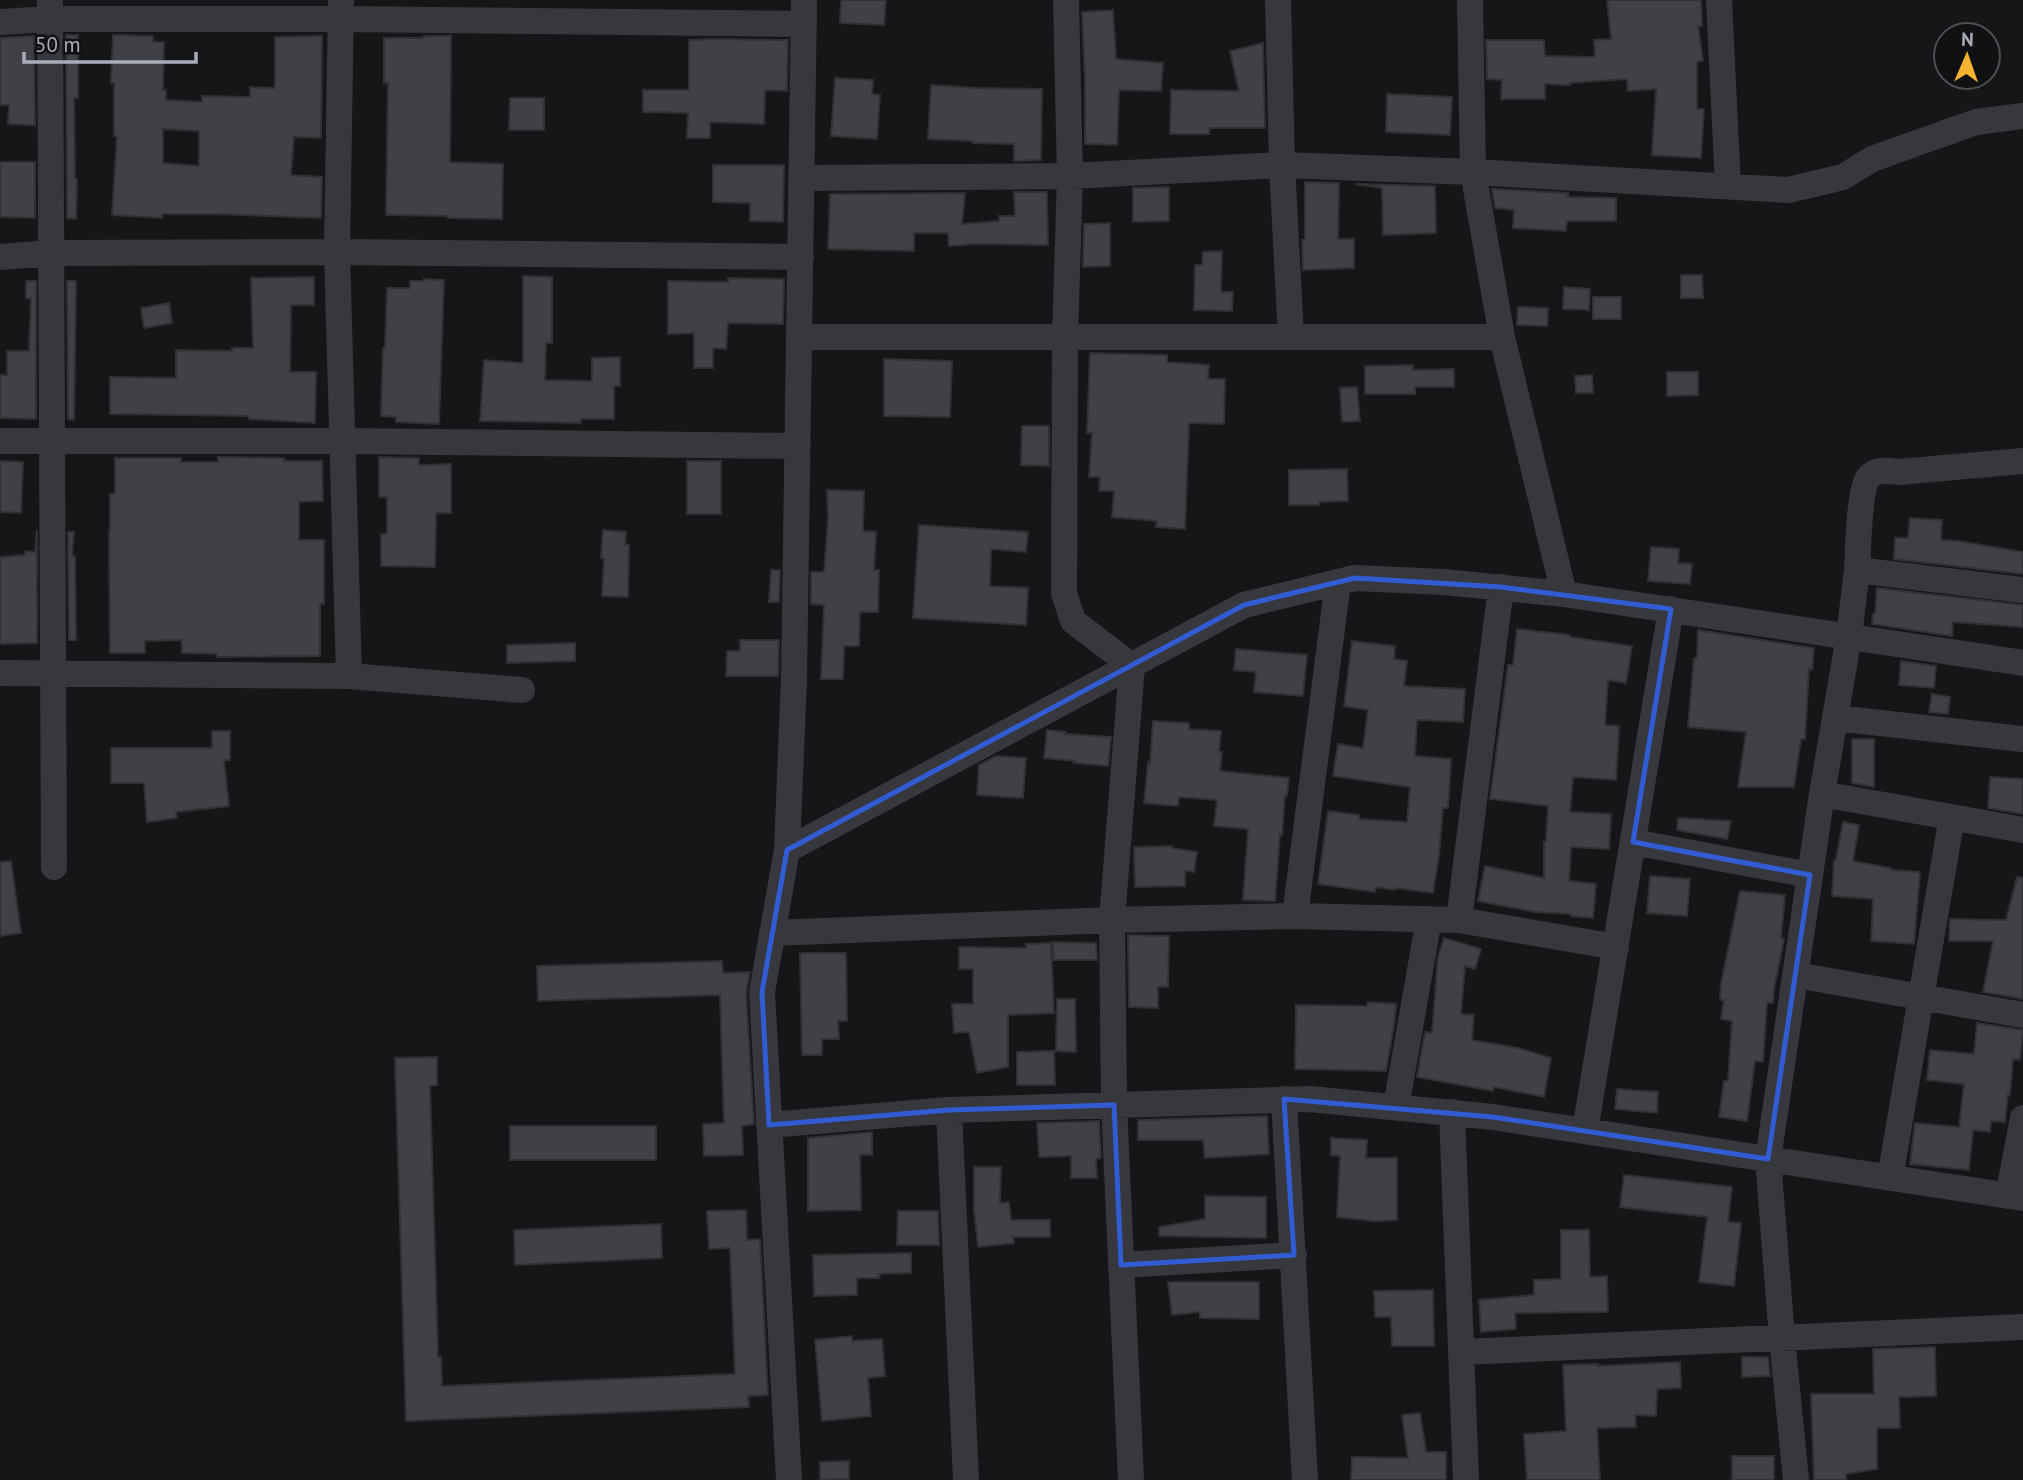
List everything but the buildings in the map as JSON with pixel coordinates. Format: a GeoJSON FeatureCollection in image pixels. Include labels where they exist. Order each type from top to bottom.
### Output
{"type":"FeatureCollection","features":[{"type":"Feature","properties":{"kind":"street"},"geometry":{"type":"LineString","coordinates":[[1066,0],[1070,176],[1065,337],[1064,593],[1073,621],[1132,666]]}},
{"type":"Feature","properties":{"kind":"street"},"geometry":{"type":"LineString","coordinates":[[1278,0],[1282,165],[1291,337]]}},
{"type":"Feature","properties":{"kind":"street"},"geometry":{"type":"LineString","coordinates":[[1470,0],[1473,172],[1502,337],[1564,594]]}},
{"type":"Feature","properties":{"kind":"street"},"geometry":{"type":"LineString","coordinates":[[1719,0],[1728,186]]}},
{"type":"Feature","properties":{"kind":"street"},"geometry":{"type":"LineString","coordinates":[[50,10],[54,867]]}},
{"type":"Feature","properties":{"kind":"street"},"geometry":{"type":"LineString","coordinates":[[0,22],[50,10],[804,12],[794,678],[787,850],[762,992],[789,1480]]}},
{"type":"Feature","properties":{"kind":"street"},"geometry":{"type":"LineString","coordinates":[[341,10],[337,252],[349,676]]}},
{"type":"Feature","properties":{"kind":"street"},"geometry":{"type":"LineString","coordinates":[[802,178],[1070,176],[1282,165],[1473,172],[1788,190],[1843,177],[1872,159],[1976,121],[2023,116]]}},
{"type":"Feature","properties":{"kind":"street"},"geometry":{"type":"LineString","coordinates":[[0,257],[50,253],[337,252],[801,257]]}},
{"type":"Feature","properties":{"kind":"street"},"geometry":{"type":"LineString","coordinates":[[799,337],[1502,337]]}},
{"type":"Feature","properties":{"kind":"street"},"geometry":{"type":"LineString","coordinates":[[0,441],[342,441],[797,446]]}},
{"type":"Feature","properties":{"kind":"street"},"geometry":{"type":"LineString","coordinates":[[1796,1480],[1769,1159],[1822,794],[1849,636],[1865,485],[1869,476],[1879,471],[1899,472],[2023,461]]}},
{"type":"Feature","properties":{"kind":"street"},"geometry":{"type":"LineString","coordinates":[[1857,570],[2023,590]]}},
{"type":"Feature","properties":{"kind":"street"},"geometry":{"type":"LineString","coordinates":[[787,850],[1244,606],[1355,578],[1444,582],[1564,594],[2023,663]]}},
{"type":"Feature","properties":{"kind":"street"},"geometry":{"type":"LineString","coordinates":[[1295,916],[1338,582]]}},
{"type":"Feature","properties":{"kind":"street"},"geometry":{"type":"LineString","coordinates":[[1459,920],[1501,587]]}},
{"type":"Feature","properties":{"kind":"street"},"geometry":{"type":"LineString","coordinates":[[1585,1131],[1671,609]]}},
{"type":"Feature","properties":{"kind":"street"},"geometry":{"type":"LineString","coordinates":[[1131,1480],[1114,1105],[1112,920],[1132,666]]}},
{"type":"Feature","properties":{"kind":"street"},"geometry":{"type":"LineString","coordinates":[[0,673],[349,676],[522,690]]}},
{"type":"Feature","properties":{"kind":"street"},"geometry":{"type":"LineString","coordinates":[[1836,718],[2023,739]]}},
{"type":"Feature","properties":{"kind":"street"},"geometry":{"type":"LineString","coordinates":[[1822,794],[2023,830]]}},
{"type":"Feature","properties":{"kind":"street"},"geometry":{"type":"LineString","coordinates":[[1890,1178],[1952,817]]}},
{"type":"Feature","properties":{"kind":"street"},"geometry":{"type":"LineString","coordinates":[[1633,842],[1810,875]]}},
{"type":"Feature","properties":{"kind":"street"},"geometry":{"type":"LineString","coordinates":[[772,933],[1295,916],[1459,920],[1616,947]]}},
{"type":"Feature","properties":{"kind":"street"},"geometry":{"type":"LineString","coordinates":[[1396,1107],[1429,919]]}},
{"type":"Feature","properties":{"kind":"street"},"geometry":{"type":"LineString","coordinates":[[1796,975],[2023,1015]]}},
{"type":"Feature","properties":{"kind":"street"},"geometry":{"type":"LineString","coordinates":[[1284,1099],[1304,1480]]}},
{"type":"Feature","properties":{"kind":"street"},"geometry":{"type":"LineString","coordinates":[[769,1125],[949,1110],[1310,1099],[1493,1116],[2015,1197],[2023,1118]]}},
{"type":"Feature","properties":{"kind":"street"},"geometry":{"type":"LineString","coordinates":[[949,1110],[966,1480]]}},
{"type":"Feature","properties":{"kind":"street"},"geometry":{"type":"LineString","coordinates":[[1452,1112],[1466,1480]]}},
{"type":"Feature","properties":{"kind":"street"},"geometry":{"type":"LineString","coordinates":[[1121,1265],[1294,1255]]}},
{"type":"Feature","properties":{"kind":"street"},"geometry":{"type":"LineString","coordinates":[[1462,1352],[2023,1326]]}},
{"type":"Feature","properties":{"kind":"highlighted area"},"geometry":{"type":"Polygon","coordinates":[[[1355,578],[1501,587],[1671,609],[1633,842],[1810,875],[1768,1159],[1493,1117],[1284,1099],[1294,1255],[1121,1265],[1114,1105],[949,1110],[769,1125],[762,992],[787,850],[1244,605],[1355,578]]]}}]}
